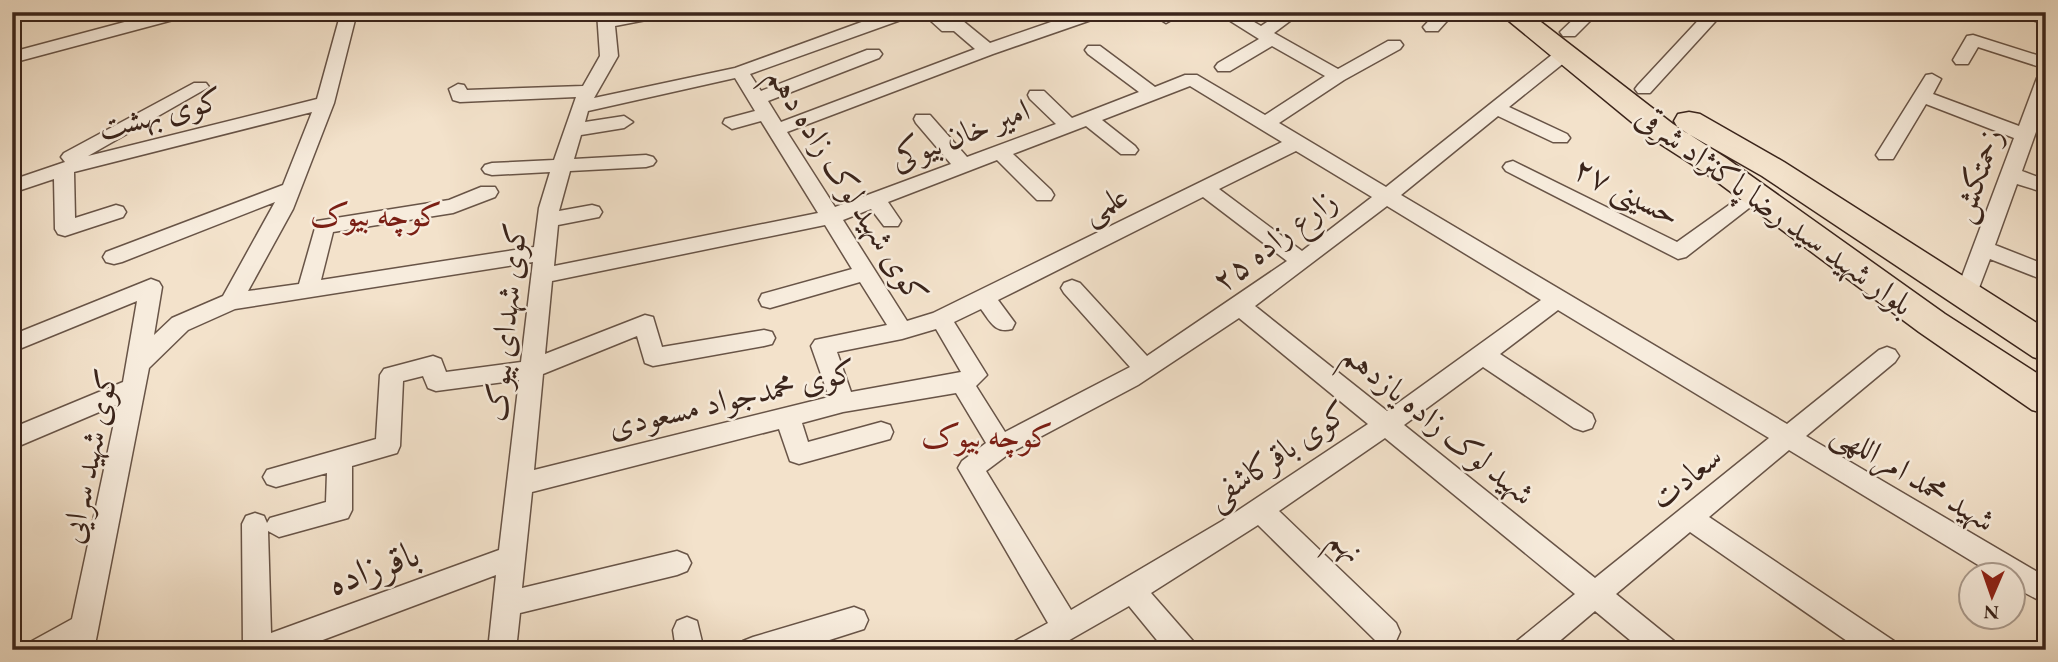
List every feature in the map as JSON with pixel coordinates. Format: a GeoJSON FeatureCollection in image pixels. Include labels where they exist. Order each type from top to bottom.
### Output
{"type":"FeatureCollection","features":[{"type":"Feature","properties":{"kind":"main road","name":"بلوار شهید سید رضا پاکنژاد شرقی"},"geometry":{"type":"LineString","coordinates":[[1542,22],[1644,89],[1673,124],[1715,165],[1932,323],[2046,399]]}},
{"type":"Feature","properties":{"kind":"main road","name":"بلوار شهید سید رضا پاکنژاد شرقی"},"geometry":{"type":"LineString","coordinates":[[1542,22],[1673,124],[2046,373]]}},
{"type":"Feature","properties":{"kind":"main road"},"geometry":{"type":"LineString","coordinates":[[1673,124],[1710,181],[2046,424]]}},
{"type":"Feature","properties":{"kind":"main road"},"geometry":{"type":"LineString","coordinates":[[1673,124],[1773,169],[2046,347]]}},
{"type":"Feature","properties":{"kind":"street"},"geometry":{"type":"LineString","coordinates":[[12,58],[182,12]]}},
{"type":"Feature","properties":{"kind":"street"},"geometry":{"type":"LineString","coordinates":[[231,302],[291,189],[325,103],[349,12]]}},
{"type":"Feature","properties":{"kind":"street"},"geometry":{"type":"LineString","coordinates":[[606,17],[661,12]]}},
{"type":"Feature","properties":{"kind":"street"},"geometry":{"type":"LineString","coordinates":[[458,89],[460,96],[585,99],[740,72],[906,12]]}},
{"type":"Feature","properties":{"kind":"street"},"geometry":{"type":"LineString","coordinates":[[929,12],[948,27],[957,25],[986,50]]}},
{"type":"Feature","properties":{"kind":"street"},"geometry":{"type":"LineString","coordinates":[[1224,12],[1338,76]]}},
{"type":"Feature","properties":{"kind":"street"},"geometry":{"type":"LineString","coordinates":[[1224,66],[1267,36],[1294,12]]}},
{"type":"Feature","properties":{"kind":"street"},"geometry":{"type":"LineString","coordinates":[[1432,27],[1447,12]]}},
{"type":"Feature","properties":{"kind":"street"},"geometry":{"type":"LineString","coordinates":[[1644,89],[1716,12]]}},
{"type":"Feature","properties":{"kind":"street"},"geometry":{"type":"LineString","coordinates":[[2024,12],[2046,19]]}},
{"type":"Feature","properties":{"kind":"street"},"geometry":{"type":"LineString","coordinates":[[732,123],[986,50],[1091,14]]}},
{"type":"Feature","properties":{"kind":"street","name":"کوی شهدای بیوک"},"geometry":{"type":"LineString","coordinates":[[502,650],[548,220],[573,130],[585,99],[609,56],[606,17]]}},
{"type":"Feature","properties":{"kind":"street","name":"زارع زاده ۲۵"},"geometry":{"type":"LineString","coordinates":[[1001,446],[1145,369],[1240,306],[1386,197],[1496,108],[1542,22]]}},
{"type":"Feature","properties":{"kind":"street"},"geometry":{"type":"LineString","coordinates":[[1962,60],[1973,40],[2046,64]]}},
{"type":"Feature","properties":{"kind":"street"},"geometry":{"type":"LineString","coordinates":[[1265,124],[1338,76],[1394,45]]}},
{"type":"Feature","properties":{"kind":"street"},"geometry":{"type":"LineString","coordinates":[[1094,50],[1153,94]]}},
{"type":"Feature","properties":{"kind":"street"},"geometry":{"type":"LineString","coordinates":[[766,114],[873,54]]}},
{"type":"Feature","properties":{"kind":"street","name":"کوی شهید لوک زاده دهم"},"geometry":{"type":"LineString","coordinates":[[740,72],[902,331],[941,319],[975,375],[962,383]]}},
{"type":"Feature","properties":{"kind":"street","name":"زحمتکش"},"geometry":{"type":"LineString","coordinates":[[1966,295],[2010,174],[2034,124],[2046,78]]}},
{"type":"Feature","properties":{"kind":"street","name":"امیر خان بیوکی"},"geometry":{"type":"LineString","coordinates":[[308,290],[543,264],[831,217],[1191,79]]}},
{"type":"Feature","properties":{"kind":"street","name":"شهید محمد امراللهی"},"geometry":{"type":"LineString","coordinates":[[1191,79],[2046,592]]}},
{"type":"Feature","properties":{"kind":"street"},"geometry":{"type":"LineString","coordinates":[[17,186],[200,87]]}},
{"type":"Feature","properties":{"kind":"street"},"geometry":{"type":"LineString","coordinates":[[1886,155],[1927,88],[2034,124]]}},
{"type":"Feature","properties":{"kind":"street"},"geometry":{"type":"LineString","coordinates":[[1037,95],[1069,126]]}},
{"type":"Feature","properties":{"kind":"street","name":"کوی بهشت"},"geometry":{"type":"LineString","coordinates":[[17,186],[64,168],[325,103]]}},
{"type":"Feature","properties":{"kind":"street"},"geometry":{"type":"LineString","coordinates":[[1496,108],[1560,138]]}},
{"type":"Feature","properties":{"kind":"street"},"geometry":{"type":"LineString","coordinates":[[1088,118],[1128,150]]}},
{"type":"Feature","properties":{"kind":"street"},"geometry":{"type":"LineString","coordinates":[[923,119],[964,166]]}},
{"type":"Feature","properties":{"kind":"street"},"geometry":{"type":"LineString","coordinates":[[573,130],[624,122]]}},
{"type":"Feature","properties":{"kind":"street","name":"علمی"},"geometry":{"type":"LineString","coordinates":[[941,319],[1296,142]]}},
{"type":"Feature","properties":{"kind":"street"},"geometry":{"type":"LineString","coordinates":[[1000,152],[1044,195]]}},
{"type":"Feature","properties":{"kind":"street"},"geometry":{"type":"LineString","coordinates":[[492,169],[646,161]]}},
{"type":"Feature","properties":{"kind":"street","name":"حسینی ۲۷"},"geometry":{"type":"LineString","coordinates":[[1513,167],[1678,252],[1743,205]]}},
{"type":"Feature","properties":{"kind":"street"},"geometry":{"type":"LineString","coordinates":[[64,168],[65,229],[116,212]]}},
{"type":"Feature","properties":{"kind":"street"},"geometry":{"type":"LineString","coordinates":[[2010,174],[2046,187]]}},
{"type":"Feature","properties":{"kind":"street"},"geometry":{"type":"LineString","coordinates":[[114,257],[291,189]]}},
{"type":"Feature","properties":{"kind":"street"},"geometry":{"type":"LineString","coordinates":[[1205,189],[1301,261]]}},
{"type":"Feature","properties":{"kind":"street"},"geometry":{"type":"LineString","coordinates":[[308,290],[324,226],[453,206],[488,192]]}},
{"type":"Feature","properties":{"kind":"street"},"geometry":{"type":"LineString","coordinates":[[875,200],[891,221]]}},
{"type":"Feature","properties":{"kind":"street"},"geometry":{"type":"LineString","coordinates":[[548,220],[592,212]]}},
{"type":"Feature","properties":{"kind":"street"},"geometry":{"type":"LineString","coordinates":[[1983,248],[2046,274]]}},
{"type":"Feature","properties":{"kind":"street"},"geometry":{"type":"LineString","coordinates":[[770,300],[866,273]]}},
{"type":"Feature","properties":{"kind":"street"},"geometry":{"type":"LineString","coordinates":[[12,344],[151,287],[136,376],[12,439]]}},
{"type":"Feature","properties":{"kind":"street"},"geometry":{"type":"LineString","coordinates":[[1072,288],[1145,369]]}},
{"type":"Feature","properties":{"kind":"street","name":"کوی شهید سرایی"},"geometry":{"type":"LineString","coordinates":[[82,639],[136,376],[180,324],[231,302],[308,290]]}},
{"type":"Feature","properties":{"kind":"street"},"geometry":{"type":"LineString","coordinates":[[984,298],[1004,323]]}},
{"type":"Feature","properties":{"kind":"street","name":"کوی باقرکاشفی"},"geometry":{"type":"LineString","coordinates":[[1025,650],[1260,510],[1483,355],[1556,300]]}},
{"type":"Feature","properties":{"kind":"street","name":"شهید لوک زاده یازدهم"},"geometry":{"type":"LineString","coordinates":[[1240,306],[1664,650]]}},
{"type":"Feature","properties":{"kind":"street"},"geometry":{"type":"LineString","coordinates":[[276,477],[388,446],[392,376],[433,365],[436,382],[532,369],[645,323],[653,358],[764,338]]}},
{"type":"Feature","properties":{"kind":"street"},"geometry":{"type":"LineString","coordinates":[[844,403],[823,346],[902,331]]}},
{"type":"Feature","properties":{"kind":"street"},"geometry":{"type":"LineString","coordinates":[[1483,355],[1583,421]]}},
{"type":"Feature","properties":{"kind":"street","name":"سعادت"},"geometry":{"type":"LineString","coordinates":[[1527,650],[1887,356]]}},
{"type":"Feature","properties":{"kind":"street"},"geometry":{"type":"LineString","coordinates":[[962,383],[1001,446],[971,468],[1066,628]]}},
{"type":"Feature","properties":{"kind":"street","name":"کوی محمدجواد مسعودی"},"geometry":{"type":"LineString","coordinates":[[520,484],[844,403],[962,383]]}},
{"type":"Feature","properties":{"kind":"street"},"geometry":{"type":"LineString","coordinates":[[788,417],[799,454],[881,432]]}},
{"type":"Feature","properties":{"kind":"street"},"geometry":{"type":"LineString","coordinates":[[258,650],[267,525],[339,510],[340,459]]}},
{"type":"Feature","properties":{"kind":"street","name":"نهم"},"geometry":{"type":"LineString","coordinates":[[1260,510],[1386,632]]}},
{"type":"Feature","properties":{"kind":"street"},"geometry":{"type":"LineString","coordinates":[[1689,517],[1884,650]]}},
{"type":"Feature","properties":{"kind":"street","name":"باقرزاده"},"geometry":{"type":"LineString","coordinates":[[258,650],[512,557]]}},
{"type":"Feature","properties":{"kind":"street"},"geometry":{"type":"LineString","coordinates":[[507,604],[677,563]]}},
{"type":"Feature","properties":{"kind":"street"},"geometry":{"type":"LineString","coordinates":[[1131,589],[1183,650]]}},
{"type":"Feature","properties":{"kind":"street"},"geometry":{"type":"LineString","coordinates":[[769,647],[854,621]]}},
{"type":"Feature","properties":{"kind":"street"},"geometry":{"type":"LineString","coordinates":[[42,650],[82,639]]}},
{"type":"Feature","properties":{"kind":"district","name":"کوچه بیوک"},"geometry":{"type":"Point","coordinates":[376,214]}},
{"type":"Feature","properties":{"kind":"district","name":"کوچه بیوک"},"geometry":{"type":"Point","coordinates":[987,435]}}]}
